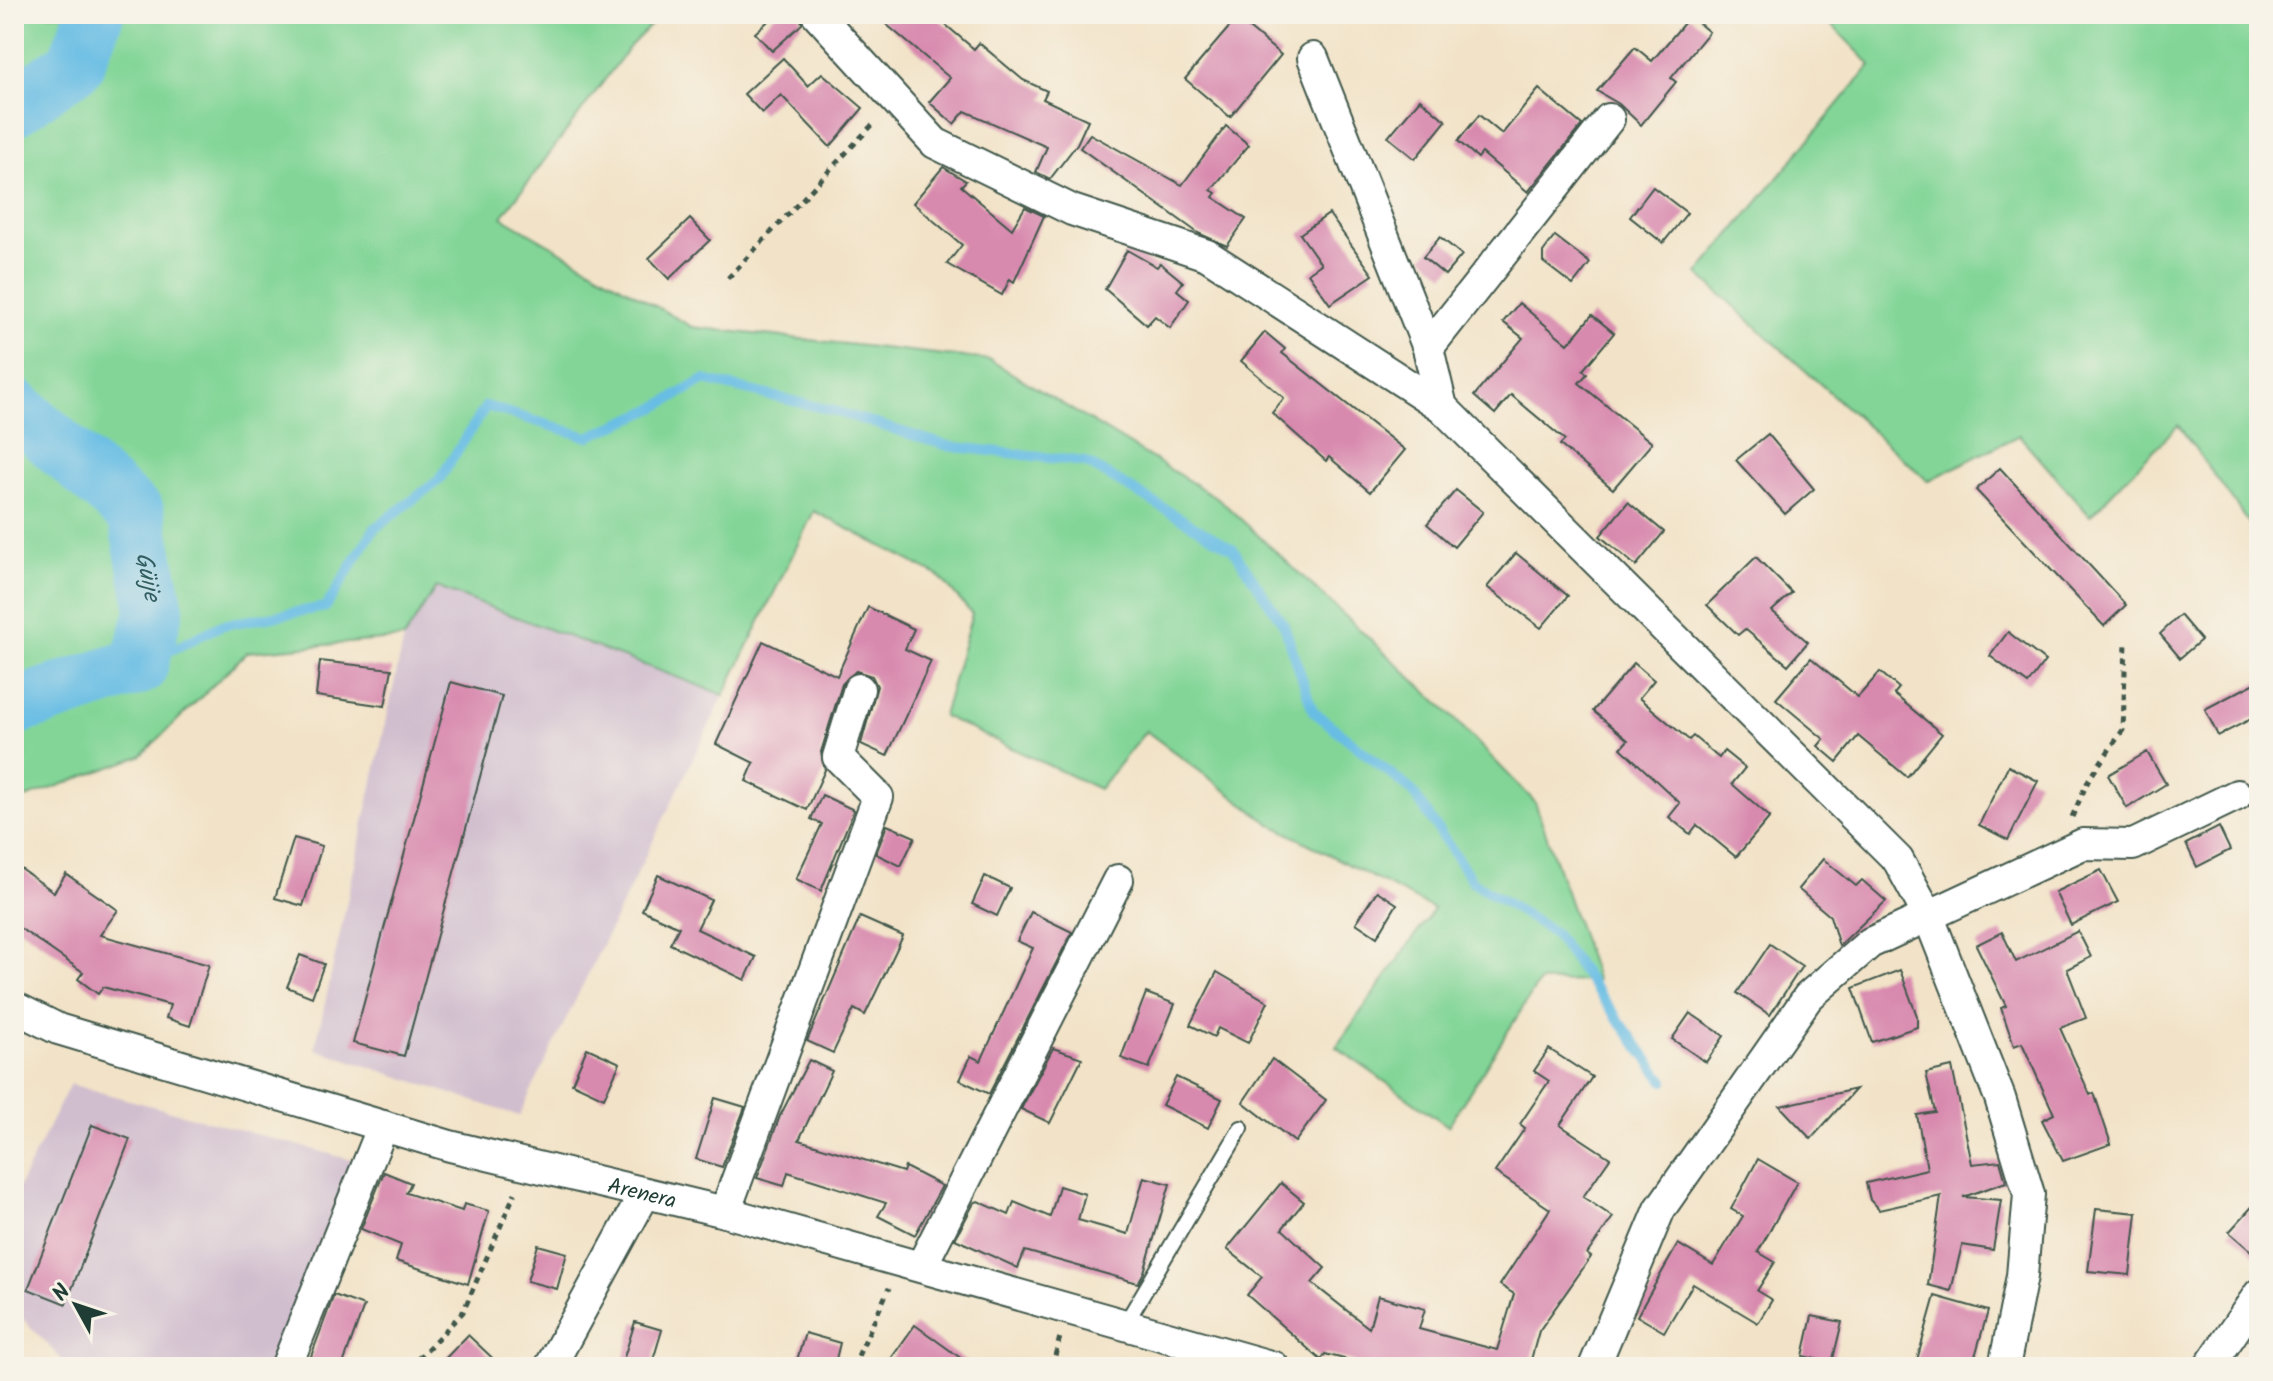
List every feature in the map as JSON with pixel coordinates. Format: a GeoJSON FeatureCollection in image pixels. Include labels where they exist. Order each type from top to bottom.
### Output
{"type":"FeatureCollection","features":[{"type":"Feature","properties":{"kind":"street"},"geometry":{"type":"LineString","coordinates":[[817,14],[935,143],[1072,210],[1207,255],[1442,407],[1898,860],[1928,915],[2000,1098],[2029,1194],[2022,1276],[2004,1367]]}},
{"type":"Feature","properties":{"kind":"street"},"geometry":{"type":"LineString","coordinates":[[1313,58],[1428,348],[1442,407]]}},
{"type":"Feature","properties":{"kind":"street"},"geometry":{"type":"LineString","coordinates":[[1428,348],[1609,119]]}},
{"type":"Feature","properties":{"kind":"street"},"geometry":{"type":"LineString","coordinates":[[725,1212],[878,797],[838,757],[859,689]]}},
{"type":"Feature","properties":{"kind":"street"},"geometry":{"type":"LineString","coordinates":[[1594,1367],[1660,1209],[1808,997],[1870,943],[1928,915],[2083,844],[2133,845],[2237,795]]}},
{"type":"Feature","properties":{"kind":"street"},"geometry":{"type":"LineString","coordinates":[[912,1263],[1118,880]]}},
{"type":"Feature","properties":{"kind":"street","name":"Arenera"},"geometry":{"type":"LineString","coordinates":[[14,1007],[58,1029],[383,1126],[528,1165],[725,1212],[1274,1367]]}},
{"type":"Feature","properties":{"kind":"street"},"geometry":{"type":"LineString","coordinates":[[286,1367],[383,1126]]}},
{"type":"Feature","properties":{"kind":"street"},"geometry":{"type":"LineString","coordinates":[[550,1367],[645,1193]]}},
{"type":"Feature","properties":{"kind":"street"},"geometry":{"type":"LineString","coordinates":[[2209,1367],[2257,1301]]}},
{"type":"Feature","properties":{"kind":"lane"},"geometry":{"type":"LineString","coordinates":[[1124,1326],[1241,1128]]}},
{"type":"Feature","properties":{"kind":"path"},"geometry":{"type":"LineString","coordinates":[[728,278],[896,100]]}},
{"type":"Feature","properties":{"kind":"path"},"geometry":{"type":"LineString","coordinates":[[2054,858],[2089,779],[2123,730],[2126,642]]}},
{"type":"Feature","properties":{"kind":"path"},"geometry":{"type":"LineString","coordinates":[[410,1367],[463,1312],[528,1165]]}},
{"type":"Feature","properties":{"kind":"path"},"geometry":{"type":"LineString","coordinates":[[853,1367],[912,1263]]}},
{"type":"Feature","properties":{"kind":"shaded area"},"geometry":{"type":"Polygon","coordinates":[[[435,587],[724,695],[519,1116],[315,1049],[404,638],[435,587]]]}},
{"type":"Feature","properties":{"kind":"shaded area"},"geometry":{"type":"Polygon","coordinates":[[[70,1084],[363,1163],[274,1367],[69,1367],[14,1310],[14,1196],[70,1084]]]}},
{"type":"Feature","properties":{"kind":"green space"},"geometry":{"type":"Polygon","coordinates":[[[14,14],[662,14],[631,45],[502,217],[692,327],[990,360],[1219,499],[1443,707],[1535,802],[1597,981],[1539,982],[1448,1126],[1336,1047],[1434,909],[1272,825],[1146,731],[1099,789],[943,716],[972,614],[939,576],[814,511],[724,695],[436,587],[404,638],[247,652],[141,756],[14,802],[14,14]]]}},
{"type":"Feature","properties":{"kind":"green space"},"geometry":{"type":"Polygon","coordinates":[[[1821,14],[2259,14],[2259,537],[2178,425],[2090,516],[2019,435],[1928,481],[1698,274],[1871,65],[1821,14]]]}},
{"type":"Feature","properties":{"kind":"building"},"geometry":{"type":"Polygon","coordinates":[[[776,14],[800,14],[802,24],[772,51],[755,33],[776,14]]]}},
{"type":"Feature","properties":{"kind":"building"},"geometry":{"type":"Polygon","coordinates":[[[874,14],[933,14],[974,49],[979,43],[1023,80],[1047,91],[1043,99],[1088,120],[1077,144],[1050,179],[1036,172],[1047,147],[965,111],[954,124],[929,102],[950,78],[874,14]]]}},
{"type":"Feature","properties":{"kind":"building"},"geometry":{"type":"Polygon","coordinates":[[[1690,16],[1709,32],[1671,78],[1676,82],[1641,125],[1619,104],[1597,91],[1635,47],[1652,61],[1690,16]]]}},
{"type":"Feature","properties":{"kind":"building"},"geometry":{"type":"Polygon","coordinates":[[[1237,18],[1281,55],[1230,117],[1185,79],[1237,18]]]}},
{"type":"Feature","properties":{"kind":"building"},"geometry":{"type":"Polygon","coordinates":[[[783,58],[808,86],[822,73],[863,108],[830,147],[781,95],[762,113],[744,94],[783,58]]]}},
{"type":"Feature","properties":{"kind":"building"},"geometry":{"type":"Polygon","coordinates":[[[1539,89],[1582,125],[1528,192],[1482,153],[1478,158],[1458,141],[1479,115],[1502,134],[1539,89]]]}},
{"type":"Feature","properties":{"kind":"building"},"geometry":{"type":"Polygon","coordinates":[[[1420,99],[1446,121],[1415,159],[1388,137],[1420,99]]]}},
{"type":"Feature","properties":{"kind":"building"},"geometry":{"type":"Polygon","coordinates":[[[1226,126],[1249,145],[1211,190],[1216,193],[1213,197],[1246,219],[1227,246],[1198,233],[1080,148],[1090,134],[1182,185],[1226,126]]]}},
{"type":"Feature","properties":{"kind":"building"},"geometry":{"type":"Polygon","coordinates":[[[943,167],[966,181],[961,186],[1012,229],[1025,207],[1044,216],[1014,282],[1010,279],[1002,295],[947,264],[962,245],[913,203],[943,167]]]}},
{"type":"Feature","properties":{"kind":"building"},"geometry":{"type":"Polygon","coordinates":[[[1653,187],[1687,213],[1663,243],[1630,217],[1653,187]]]}},
{"type":"Feature","properties":{"kind":"building"},"geometry":{"type":"Polygon","coordinates":[[[1329,214],[1373,275],[1330,304],[1308,273],[1321,264],[1300,234],[1329,214]]]}},
{"type":"Feature","properties":{"kind":"building"},"geometry":{"type":"Polygon","coordinates":[[[690,219],[710,240],[669,279],[649,258],[690,219]]]}},
{"type":"Feature","properties":{"kind":"building"},"geometry":{"type":"Polygon","coordinates":[[[1555,236],[1590,263],[1573,285],[1543,262],[1543,252],[1555,236]]]}},
{"type":"Feature","properties":{"kind":"building"},"geometry":{"type":"Polygon","coordinates":[[[1440,237],[1462,255],[1445,275],[1423,257],[1440,237]]]}},
{"type":"Feature","properties":{"kind":"building"},"geometry":{"type":"Polygon","coordinates":[[[1127,250],[1157,267],[1160,263],[1183,282],[1177,290],[1189,300],[1170,328],[1155,316],[1147,325],[1105,289],[1127,250]]]}},
{"type":"Feature","properties":{"kind":"building"},"geometry":{"type":"Polygon","coordinates":[[[1519,303],[1568,344],[1592,315],[1614,333],[1583,370],[1587,374],[1579,383],[1652,443],[1613,489],[1560,445],[1565,440],[1511,395],[1495,414],[1474,396],[1523,338],[1503,322],[1519,303]]]}},
{"type":"Feature","properties":{"kind":"building"},"geometry":{"type":"Polygon","coordinates":[[[1265,332],[1285,349],[1282,353],[1405,450],[1370,492],[1329,457],[1326,461],[1272,413],[1284,398],[1241,361],[1265,332]]]}},
{"type":"Feature","properties":{"kind":"building"},"geometry":{"type":"Polygon","coordinates":[[[1768,434],[1814,489],[1785,514],[1736,460],[1768,434]]]}},
{"type":"Feature","properties":{"kind":"building"},"geometry":{"type":"Polygon","coordinates":[[[2000,468],[2126,605],[2104,626],[1976,490],[2000,468]]]}},
{"type":"Feature","properties":{"kind":"building"},"geometry":{"type":"Polygon","coordinates":[[[1456,490],[1483,512],[1454,547],[1427,524],[1456,490]]]}},
{"type":"Feature","properties":{"kind":"building"},"geometry":{"type":"Polygon","coordinates":[[[1628,502],[1664,532],[1636,566],[1600,536],[1628,502]]]}},
{"type":"Feature","properties":{"kind":"building"},"geometry":{"type":"Polygon","coordinates":[[[1516,553],[1568,596],[1541,628],[1487,587],[1516,553]]]}},
{"type":"Feature","properties":{"kind":"building"},"geometry":{"type":"Polygon","coordinates":[[[1756,557],[1792,593],[1772,611],[1808,642],[1788,665],[1745,629],[1738,635],[1707,605],[1756,557]]]}},
{"type":"Feature","properties":{"kind":"building"},"geometry":{"type":"Polygon","coordinates":[[[868,607],[914,629],[905,649],[931,661],[887,756],[861,744],[877,686],[872,676],[856,671],[842,684],[821,752],[825,770],[807,810],[746,781],[754,763],[716,744],[763,641],[837,676],[868,607]]]}},
{"type":"Feature","properties":{"kind":"building"},"geometry":{"type":"Polygon","coordinates":[[[2180,615],[2201,640],[2180,658],[2160,634],[2180,615]]]}},
{"type":"Feature","properties":{"kind":"building"},"geometry":{"type":"Polygon","coordinates":[[[2008,632],[2045,661],[2028,684],[1990,656],[2008,632]]]}},
{"type":"Feature","properties":{"kind":"building"},"geometry":{"type":"Polygon","coordinates":[[[1811,658],[1858,697],[1880,672],[1899,688],[1894,694],[1942,734],[1907,777],[1858,736],[1837,762],[1818,746],[1824,739],[1776,699],[1811,658]]]}},
{"type":"Feature","properties":{"kind":"building"},"geometry":{"type":"Polygon","coordinates":[[[320,661],[392,669],[385,706],[316,696],[320,661]]]}},
{"type":"Feature","properties":{"kind":"building"},"geometry":{"type":"Polygon","coordinates":[[[1634,663],[1654,680],[1639,698],[1689,740],[1693,736],[1719,758],[1724,751],[1745,768],[1732,784],[1770,817],[1736,857],[1697,825],[1690,834],[1669,817],[1680,803],[1621,748],[1628,740],[1593,711],[1634,663]]]}},
{"type":"Feature","properties":{"kind":"building"},"geometry":{"type":"Polygon","coordinates":[[[2259,681],[2259,715],[2218,736],[2205,709],[2259,681]]]}},
{"type":"Feature","properties":{"kind":"building"},"geometry":{"type":"Polygon","coordinates":[[[451,682],[502,696],[404,1056],[353,1043],[451,682]]]}},
{"type":"Feature","properties":{"kind":"building"},"geometry":{"type":"Polygon","coordinates":[[[2147,752],[2166,784],[2127,808],[2108,775],[2147,752]]]}},
{"type":"Feature","properties":{"kind":"building"},"geometry":{"type":"Polygon","coordinates":[[[2008,766],[2038,781],[2008,840],[1979,825],[2008,766]]]}},
{"type":"Feature","properties":{"kind":"building"},"geometry":{"type":"Polygon","coordinates":[[[822,795],[854,810],[821,891],[796,879],[822,824],[811,819],[822,795]]]}},
{"type":"Feature","properties":{"kind":"building"},"geometry":{"type":"Polygon","coordinates":[[[887,825],[915,837],[901,866],[876,854],[887,825]]]}},
{"type":"Feature","properties":{"kind":"building"},"geometry":{"type":"Polygon","coordinates":[[[2219,827],[2230,850],[2197,867],[2186,844],[2219,827]]]}},
{"type":"Feature","properties":{"kind":"building"},"geometry":{"type":"Polygon","coordinates":[[[294,838],[322,846],[303,906],[275,898],[294,838]]]}},
{"type":"Feature","properties":{"kind":"building"},"geometry":{"type":"Polygon","coordinates":[[[1823,859],[1856,886],[1862,880],[1886,901],[1839,946],[1830,916],[1798,889],[1823,859]]]}},
{"type":"Feature","properties":{"kind":"building"},"geometry":{"type":"Polygon","coordinates":[[[14,864],[54,892],[66,874],[118,910],[100,935],[209,965],[190,1026],[166,1018],[170,1005],[103,987],[98,994],[78,979],[83,972],[14,924],[14,864]]]}},
{"type":"Feature","properties":{"kind":"building"},"geometry":{"type":"Polygon","coordinates":[[[2101,870],[2118,902],[2071,925],[2055,892],[2101,870]]]}},
{"type":"Feature","properties":{"kind":"building"},"geometry":{"type":"Polygon","coordinates":[[[658,875],[711,900],[697,929],[756,957],[745,980],[670,944],[679,927],[642,910],[658,875]]]}},
{"type":"Feature","properties":{"kind":"building"},"geometry":{"type":"Polygon","coordinates":[[[985,876],[1010,888],[997,916],[972,904],[985,876]]]}},
{"type":"Feature","properties":{"kind":"building"},"geometry":{"type":"Polygon","coordinates":[[[1377,891],[1397,904],[1377,937],[1356,923],[1377,891]]]}},
{"type":"Feature","properties":{"kind":"building"},"geometry":{"type":"Polygon","coordinates":[[[1031,912],[1072,932],[989,1094],[960,1080],[971,1056],[981,1061],[1033,948],[1017,941],[1031,912]]]}},
{"type":"Feature","properties":{"kind":"building"},"geometry":{"type":"Polygon","coordinates":[[[860,917],[903,936],[865,1015],[854,1009],[833,1053],[807,1041],[860,917]]]}},
{"type":"Feature","properties":{"kind":"building"},"geometry":{"type":"Polygon","coordinates":[[[2078,931],[2091,957],[2067,969],[2086,1018],[2060,1028],[2090,1095],[2094,1093],[2111,1144],[2063,1161],[2042,1120],[2054,1114],[2022,1043],[2014,1046],[2001,1008],[2006,1006],[1976,945],[2002,932],[2016,962],[2078,931]]]}},
{"type":"Feature","properties":{"kind":"building"},"geometry":{"type":"Polygon","coordinates":[[[1770,944],[1802,966],[1770,1015],[1737,993],[1770,944]]]}},
{"type":"Feature","properties":{"kind":"building"},"geometry":{"type":"Polygon","coordinates":[[[300,955],[324,964],[312,997],[287,987],[300,955]]]}},
{"type":"Feature","properties":{"kind":"building"},"geometry":{"type":"Polygon","coordinates":[[[1900,970],[1917,1016],[1917,1027],[1872,1042],[1853,988],[1900,970]]]}},
{"type":"Feature","properties":{"kind":"building"},"geometry":{"type":"Polygon","coordinates":[[[1217,972],[1268,1002],[1248,1043],[1218,1028],[1214,1037],[1190,1025],[1217,972]]]}},
{"type":"Feature","properties":{"kind":"building"},"geometry":{"type":"Polygon","coordinates":[[[1146,993],[1175,1004],[1149,1068],[1121,1058],[1146,993]]]}},
{"type":"Feature","properties":{"kind":"building"},"geometry":{"type":"Polygon","coordinates":[[[1690,1013],[1724,1036],[1706,1062],[1672,1039],[1690,1013]]]}},
{"type":"Feature","properties":{"kind":"building"},"geometry":{"type":"Polygon","coordinates":[[[587,1048],[620,1063],[604,1098],[572,1083],[587,1048]]]}},
{"type":"Feature","properties":{"kind":"building"},"geometry":{"type":"Polygon","coordinates":[[[1053,1048],[1082,1058],[1050,1123],[1021,1109],[1053,1048]]]}},
{"type":"Feature","properties":{"kind":"building"},"geometry":{"type":"Polygon","coordinates":[[[1549,1049],[1592,1077],[1560,1125],[1610,1158],[1583,1197],[1613,1217],[1587,1254],[1591,1257],[1539,1331],[1529,1367],[1374,1367],[1325,1354],[1321,1360],[1247,1295],[1262,1277],[1227,1249],[1281,1183],[1304,1202],[1282,1229],[1325,1268],[1312,1283],[1369,1328],[1378,1296],[1425,1309],[1419,1329],[1497,1350],[1514,1294],[1500,1285],[1550,1209],[1495,1172],[1525,1128],[1520,1124],[1549,1081],[1534,1071],[1549,1049]]]}},
{"type":"Feature","properties":{"kind":"building"},"geometry":{"type":"Polygon","coordinates":[[[1272,1059],[1326,1100],[1295,1142],[1243,1102],[1272,1059]]]}},
{"type":"Feature","properties":{"kind":"building"},"geometry":{"type":"Polygon","coordinates":[[[809,1060],[832,1071],[799,1140],[903,1172],[905,1167],[942,1186],[915,1235],[878,1216],[886,1203],[788,1172],[784,1186],[757,1178],[780,1116],[809,1060]]]}},
{"type":"Feature","properties":{"kind":"building"},"geometry":{"type":"Polygon","coordinates":[[[1952,1067],[1972,1164],[2000,1161],[2006,1182],[1963,1197],[2001,1200],[1993,1250],[1962,1245],[1951,1291],[1928,1285],[1941,1196],[1879,1210],[1870,1200],[1866,1183],[1927,1169],[1917,1115],[1935,1112],[1926,1073],[1952,1067]]]}},
{"type":"Feature","properties":{"kind":"building"},"geometry":{"type":"Polygon","coordinates":[[[1176,1077],[1222,1099],[1208,1128],[1162,1105],[1176,1077]]]}},
{"type":"Feature","properties":{"kind":"building"},"geometry":{"type":"Polygon","coordinates":[[[1856,1089],[1811,1139],[1780,1106],[1856,1089]]]}},
{"type":"Feature","properties":{"kind":"building"},"geometry":{"type":"Polygon","coordinates":[[[715,1098],[745,1107],[722,1167],[696,1159],[715,1098]]]}},
{"type":"Feature","properties":{"kind":"building"},"geometry":{"type":"Polygon","coordinates":[[[92,1125],[130,1139],[66,1304],[28,1289],[92,1125]]]}},
{"type":"Feature","properties":{"kind":"building"},"geometry":{"type":"Polygon","coordinates":[[[1758,1159],[1797,1182],[1758,1252],[1775,1262],[1757,1291],[1772,1300],[1758,1323],[1693,1284],[1664,1332],[1637,1316],[1678,1244],[1713,1265],[1743,1216],[1731,1209],[1758,1159]]]}},
{"type":"Feature","properties":{"kind":"building"},"geometry":{"type":"Polygon","coordinates":[[[384,1172],[411,1183],[406,1193],[462,1211],[464,1204],[489,1211],[468,1284],[396,1261],[401,1245],[361,1229],[384,1172]]]}},
{"type":"Feature","properties":{"kind":"building"},"geometry":{"type":"Polygon","coordinates":[[[1144,1177],[1170,1184],[1138,1283],[1025,1251],[1018,1268],[955,1239],[978,1201],[1009,1215],[1014,1202],[1050,1217],[1059,1186],[1085,1194],[1078,1220],[1128,1234],[1144,1177]]]}},
{"type":"Feature","properties":{"kind":"building"},"geometry":{"type":"Polygon","coordinates":[[[2259,1199],[2259,1258],[2229,1232],[2259,1199]]]}},
{"type":"Feature","properties":{"kind":"building"},"geometry":{"type":"Polygon","coordinates":[[[2096,1209],[2137,1213],[2130,1275],[2088,1271],[2096,1209]]]}},
{"type":"Feature","properties":{"kind":"building"},"geometry":{"type":"Polygon","coordinates":[[[538,1245],[567,1253],[557,1289],[527,1281],[538,1245]]]}},
{"type":"Feature","properties":{"kind":"building"},"geometry":{"type":"Polygon","coordinates":[[[334,1295],[364,1306],[342,1367],[307,1367],[334,1295]]]}},
{"type":"Feature","properties":{"kind":"building"},"geometry":{"type":"Polygon","coordinates":[[[1935,1296],[1988,1311],[1972,1367],[1915,1367],[1935,1296]]]}},
{"type":"Feature","properties":{"kind":"building"},"geometry":{"type":"Polygon","coordinates":[[[1812,1316],[1842,1322],[1832,1363],[1803,1356],[1812,1316]]]}},
{"type":"Feature","properties":{"kind":"building"},"geometry":{"type":"Polygon","coordinates":[[[635,1322],[662,1330],[651,1367],[621,1367],[635,1322]]]}},
{"type":"Feature","properties":{"kind":"building"},"geometry":{"type":"Polygon","coordinates":[[[915,1325],[973,1367],[885,1367],[915,1325]]]}},
{"type":"Feature","properties":{"kind":"building"},"geometry":{"type":"Polygon","coordinates":[[[805,1333],[840,1343],[834,1367],[795,1367],[805,1333]]]}},
{"type":"Feature","properties":{"kind":"building"},"geometry":{"type":"Polygon","coordinates":[[[468,1335],[502,1367],[437,1367],[468,1335]]]}},
{"type":"Feature","properties":{"kind":"waterway","name":"Güije"},"geometry":{"type":"LineString","coordinates":[[14,107],[75,65],[95,14]]}},
{"type":"Feature","properties":{"kind":"waterway"},"geometry":{"type":"LineString","coordinates":[[139,666],[222,625],[326,607],[374,529],[439,480],[486,406],[588,437],[655,408],[704,380],[831,410],[948,446],[1085,462],[1233,549],[1284,625],[1313,711],[1412,791],[1473,882],[1554,933],[1664,1081]]}},
{"type":"Feature","properties":{"kind":"waterway","name":"Güije"},"geometry":{"type":"LineString","coordinates":[[14,407],[136,514],[155,609],[139,666],[14,707]]}}]}
